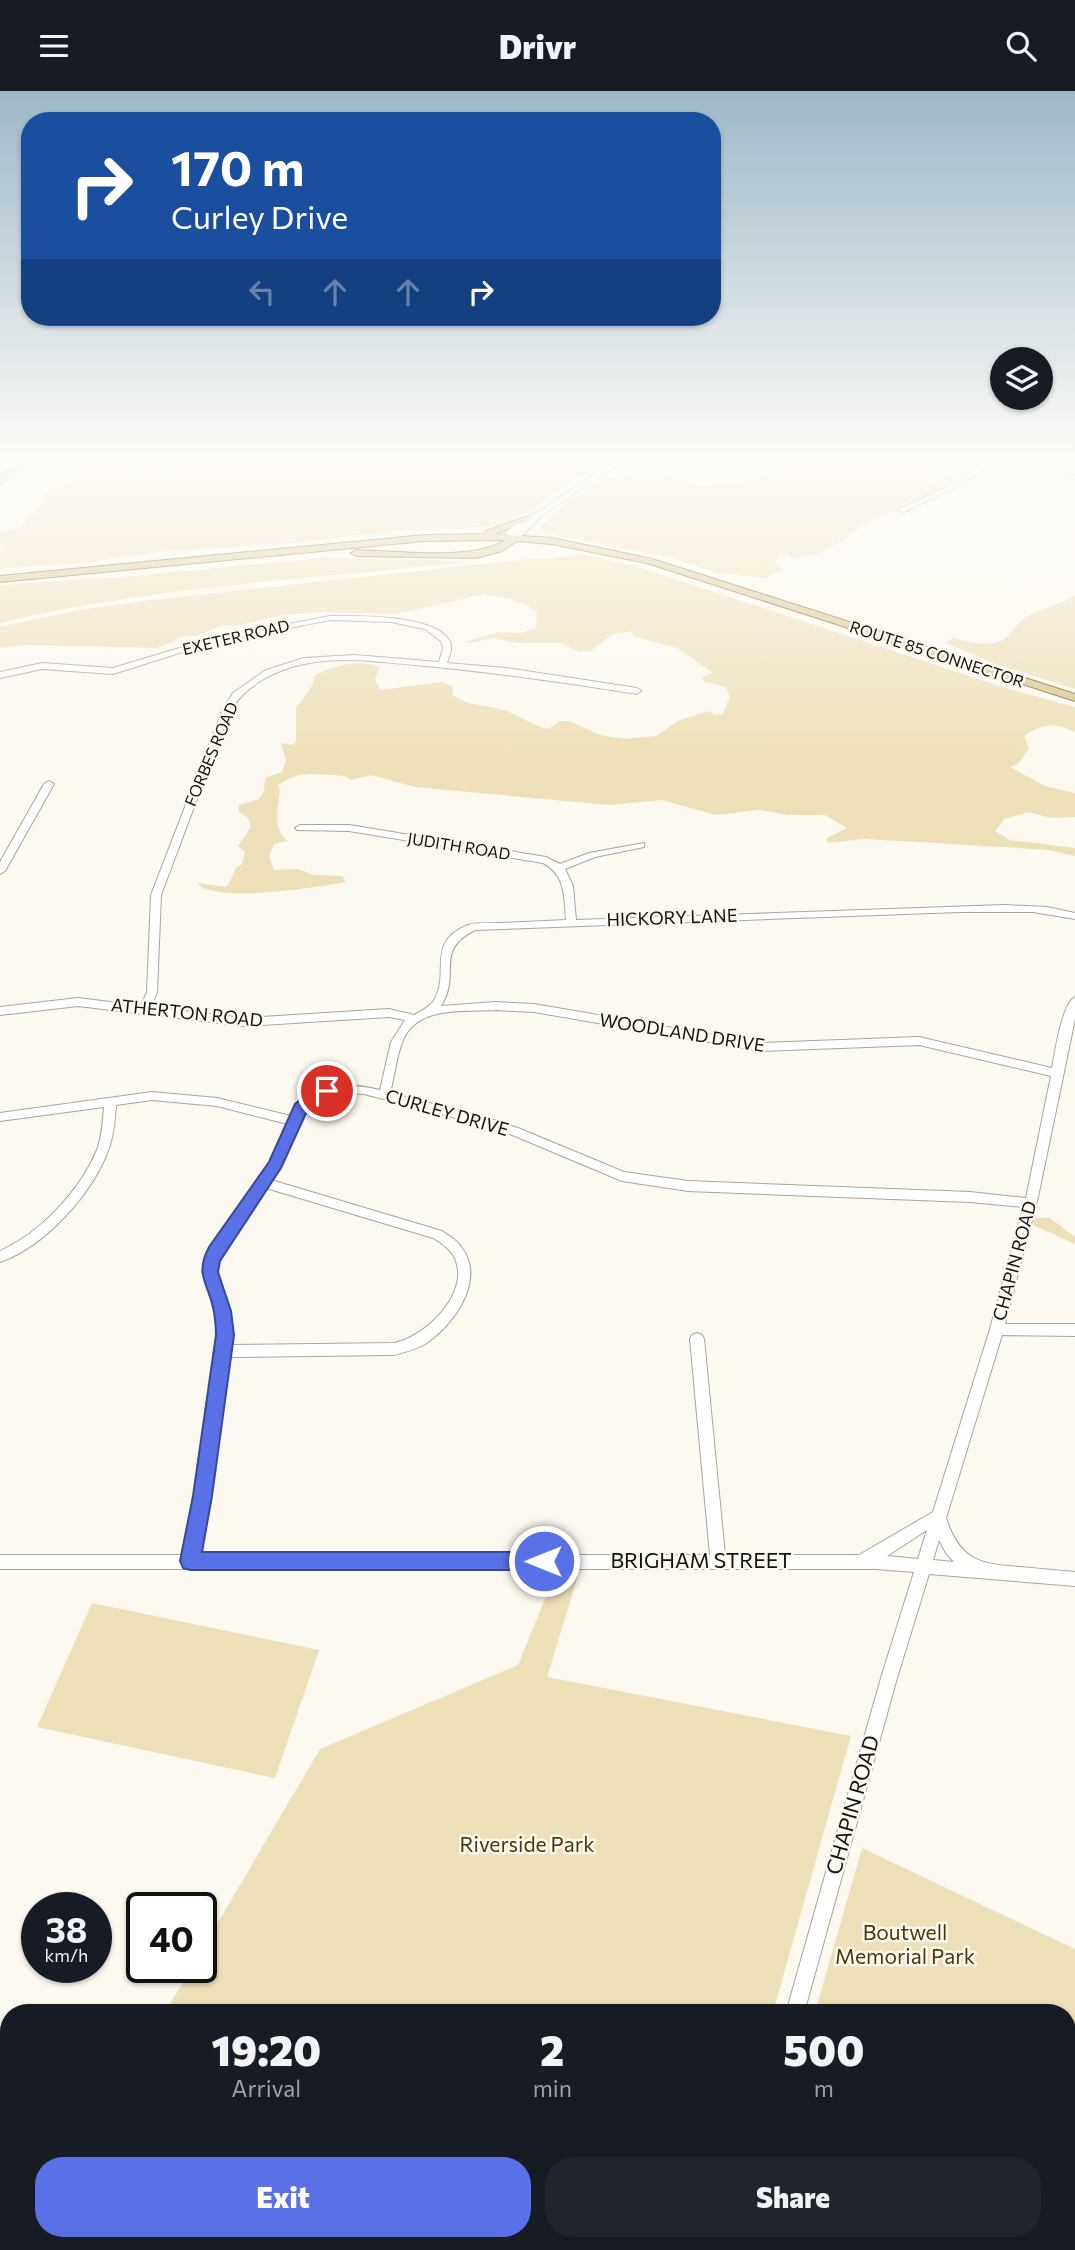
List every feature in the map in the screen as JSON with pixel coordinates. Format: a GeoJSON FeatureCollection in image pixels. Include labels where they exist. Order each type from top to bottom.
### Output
{"type":"FeatureCollection","features":[{"type":"Feature","properties":{"kind":"main road"},"geometry":{"type":"LineString","coordinates":[[0,577],[40,576],[215,559]]}},
{"type":"Feature","properties":{"kind":"main road","name":"ROUTE 85 CONNECTOR"},"geometry":{"type":"LineString","coordinates":[[638,559],[1075,698]]}},
{"type":"Feature","properties":{"kind":"street","name":"EXETER ROAD"},"geometry":{"type":"LineString","coordinates":[[0,675],[42,666],[113,671],[206,642],[330,618],[391,620],[428,627],[445,640],[447,648],[442,665]]}},
{"type":"Feature","properties":{"kind":"street","name":"FORBES ROAD"},"geometry":{"type":"LineString","coordinates":[[145,1009],[152,992],[156,895],[226,711],[236,695],[268,672],[317,659],[354,657],[506,671],[637,691]]}},
{"type":"Feature","properties":{"kind":"street"},"geometry":{"type":"LineString","coordinates":[[0,871],[49,784]]}},
{"type":"Feature","properties":{"kind":"street","name":"JUDITH ROAD"},"geometry":{"type":"LineString","coordinates":[[300,828],[335,827],[363,830],[535,858],[560,868]]}},
{"type":"Feature","properties":{"kind":"street"},"geometry":{"type":"LineString","coordinates":[[571,922],[568,882],[560,868],[593,855],[640,845]]}},
{"type":"Feature","properties":{"kind":"street","name":"HICKORY LANE"},"geometry":{"type":"LineString","coordinates":[[431,1010],[437,1004],[442,990],[446,948],[451,939],[461,931],[487,925],[1026,908],[1058,911],[1075,916]]}},
{"type":"Feature","properties":{"kind":"street","name":"ATHERTON ROAD"},"geometry":{"type":"LineString","coordinates":[[0,1011],[78,1002],[244,1022],[389,1013],[415,1020]]}},
{"type":"Feature","properties":{"kind":"street","name":"CHAPIN ROAD"},"geometry":{"type":"LineString","coordinates":[[798,2004],[889,1678],[938,1517],[960,1457],[997,1329],[1030,1203],[1065,1033],[1075,1002]]}},
{"type":"Feature","properties":{"kind":"street","name":"WOODLAND DRIVE"},"geometry":{"type":"LineString","coordinates":[[431,1010],[496,1006],[534,1008],[761,1047],[919,1041],[1057,1073]]}},
{"type":"Feature","properties":{"kind":"street"},"geometry":{"type":"LineString","coordinates":[[384,1095],[400,1035],[415,1020],[431,1010]]}},
{"type":"Feature","properties":{"kind":"street","name":"CURLEY DRIVE"},"geometry":{"type":"LineString","coordinates":[[190,1561],[224,1351],[223,1311],[209,1272],[211,1261],[287,1143],[294,1121],[306,1102],[327,1091],[353,1089],[384,1095],[499,1126],[609,1172],[650,1182],[688,1186],[970,1197],[1030,1203]]}},
{"type":"Feature","properties":{"kind":"street"},"geometry":{"type":"LineString","coordinates":[[0,1117],[152,1096],[196,1100],[294,1121]]}},
{"type":"Feature","properties":{"kind":"street"},"geometry":{"type":"LineString","coordinates":[[0,1257],[34,1239],[72,1198],[104,1148],[111,1101]]}},
{"type":"Feature","properties":{"kind":"street"},"geometry":{"type":"LineString","coordinates":[[224,1351],[394,1349],[411,1345],[438,1326],[457,1299],[461,1284],[464,1270],[461,1256],[450,1243],[437,1234],[263,1182]]}},
{"type":"Feature","properties":{"kind":"street"},"geometry":{"type":"LineString","coordinates":[[997,1329],[1075,1330]]}},
{"type":"Feature","properties":{"kind":"street"},"geometry":{"type":"LineString","coordinates":[[697,1339],[718,1561]]}},
{"type":"Feature","properties":{"kind":"street"},"geometry":{"type":"LineString","coordinates":[[938,1517],[946,1543],[965,1562],[985,1572]]}},
{"type":"Feature","properties":{"kind":"street","name":"BRIGHAM STREET"},"geometry":{"type":"LineString","coordinates":[[855,1562],[885,1552],[925,1522],[938,1517]]}},
{"type":"Feature","properties":{"kind":"street","name":"BRIGHAM STREET"},"geometry":{"type":"LineString","coordinates":[[0,1562],[855,1562],[1075,1579]]}},
{"type":"Feature","properties":{"kind":"green space"},"geometry":{"type":"Polygon","coordinates":[[[0,559],[111,559],[90,562],[0,569],[0,559]]]}},
{"type":"Feature","properties":{"kind":"green space"},"geometry":{"type":"Polygon","coordinates":[[[313,559],[432,560],[459,563],[171,592],[0,623],[0,585],[134,576],[313,559]]]}},
{"type":"Feature","properties":{"kind":"green space"},"geometry":{"type":"Polygon","coordinates":[[[529,559],[602,559],[635,566],[1006,688],[1075,707],[1075,732],[1055,726],[1031,732],[1024,736],[1029,748],[1019,763],[1010,767],[1045,786],[1075,793],[1075,817],[1051,818],[1029,812],[1004,819],[995,831],[1010,840],[1075,848],[1075,856],[1049,850],[864,839],[827,843],[827,838],[847,828],[825,815],[788,815],[759,810],[716,815],[662,800],[609,805],[415,787],[371,775],[351,780],[341,776],[308,774],[278,785],[278,824],[288,841],[274,844],[269,856],[274,870],[298,869],[314,875],[342,876],[346,882],[267,892],[223,892],[207,889],[197,883],[227,887],[236,868],[242,864],[245,852],[238,846],[251,827],[248,818],[239,812],[239,805],[259,799],[264,791],[265,778],[282,772],[286,760],[281,743],[292,745],[296,742],[296,708],[313,684],[314,676],[330,669],[355,663],[380,667],[375,679],[380,690],[441,682],[453,687],[452,694],[458,698],[506,711],[542,728],[548,729],[560,721],[569,721],[600,735],[624,739],[656,736],[678,721],[709,711],[715,715],[723,714],[730,697],[726,687],[704,682],[702,677],[713,673],[677,648],[633,636],[632,631],[613,634],[591,651],[580,652],[561,643],[516,643],[494,638],[468,643],[466,642],[498,632],[522,633],[536,628],[537,611],[514,600],[485,594],[396,614],[325,612],[283,615],[240,625],[222,625],[157,648],[23,645],[0,648],[0,627],[73,611],[142,601],[529,559]]]}},
{"type":"Feature","properties":{"kind":"green space"},"geometry":{"type":"Polygon","coordinates":[[[674,559],[777,559],[775,562],[782,569],[766,578],[716,573],[674,559]]]}},
{"type":"Feature","properties":{"kind":"green space"},"geometry":{"type":"Polygon","coordinates":[[[1075,595],[1075,689],[995,664],[946,643],[952,638],[975,643],[997,642],[1010,634],[1027,617],[1075,595]]]}},
{"type":"Feature","properties":{"kind":"green space"},"geometry":{"type":"Polygon","coordinates":[[[1031,1218],[1050,1218],[1075,1237],[1075,1244],[1033,1225],[1031,1218]]]}},
{"type":"Feature","properties":{"kind":"green space","name":"Riverside Park"},"geometry":{"type":"Polygon","coordinates":[[[578,1576],[547,1677],[851,1736],[775,2004],[170,2004],[182,1983],[217,1983],[217,1924],[320,1749],[518,1665],[554,1577],[578,1576]]]}},
{"type":"Feature","properties":{"kind":"green space"},"geometry":{"type":"Polygon","coordinates":[[[92,1603],[319,1650],[275,1778],[37,1727],[92,1603]]]}},
{"type":"Feature","properties":{"kind":"green space","name":"Boutwell Memorial Park"},"geometry":{"type":"Polygon","coordinates":[[[862,1848],[1075,1949],[1075,2004],[817,2004],[862,1848]]]}},
{"type":"Feature","properties":{"kind":"route"},"geometry":{"type":"LineString","coordinates":[[327,1091],[313,1097],[301,1108],[275,1164],[211,1261],[209,1272],[223,1311],[225,1335],[222,1369],[190,1561],[544,1561]]}}]}
